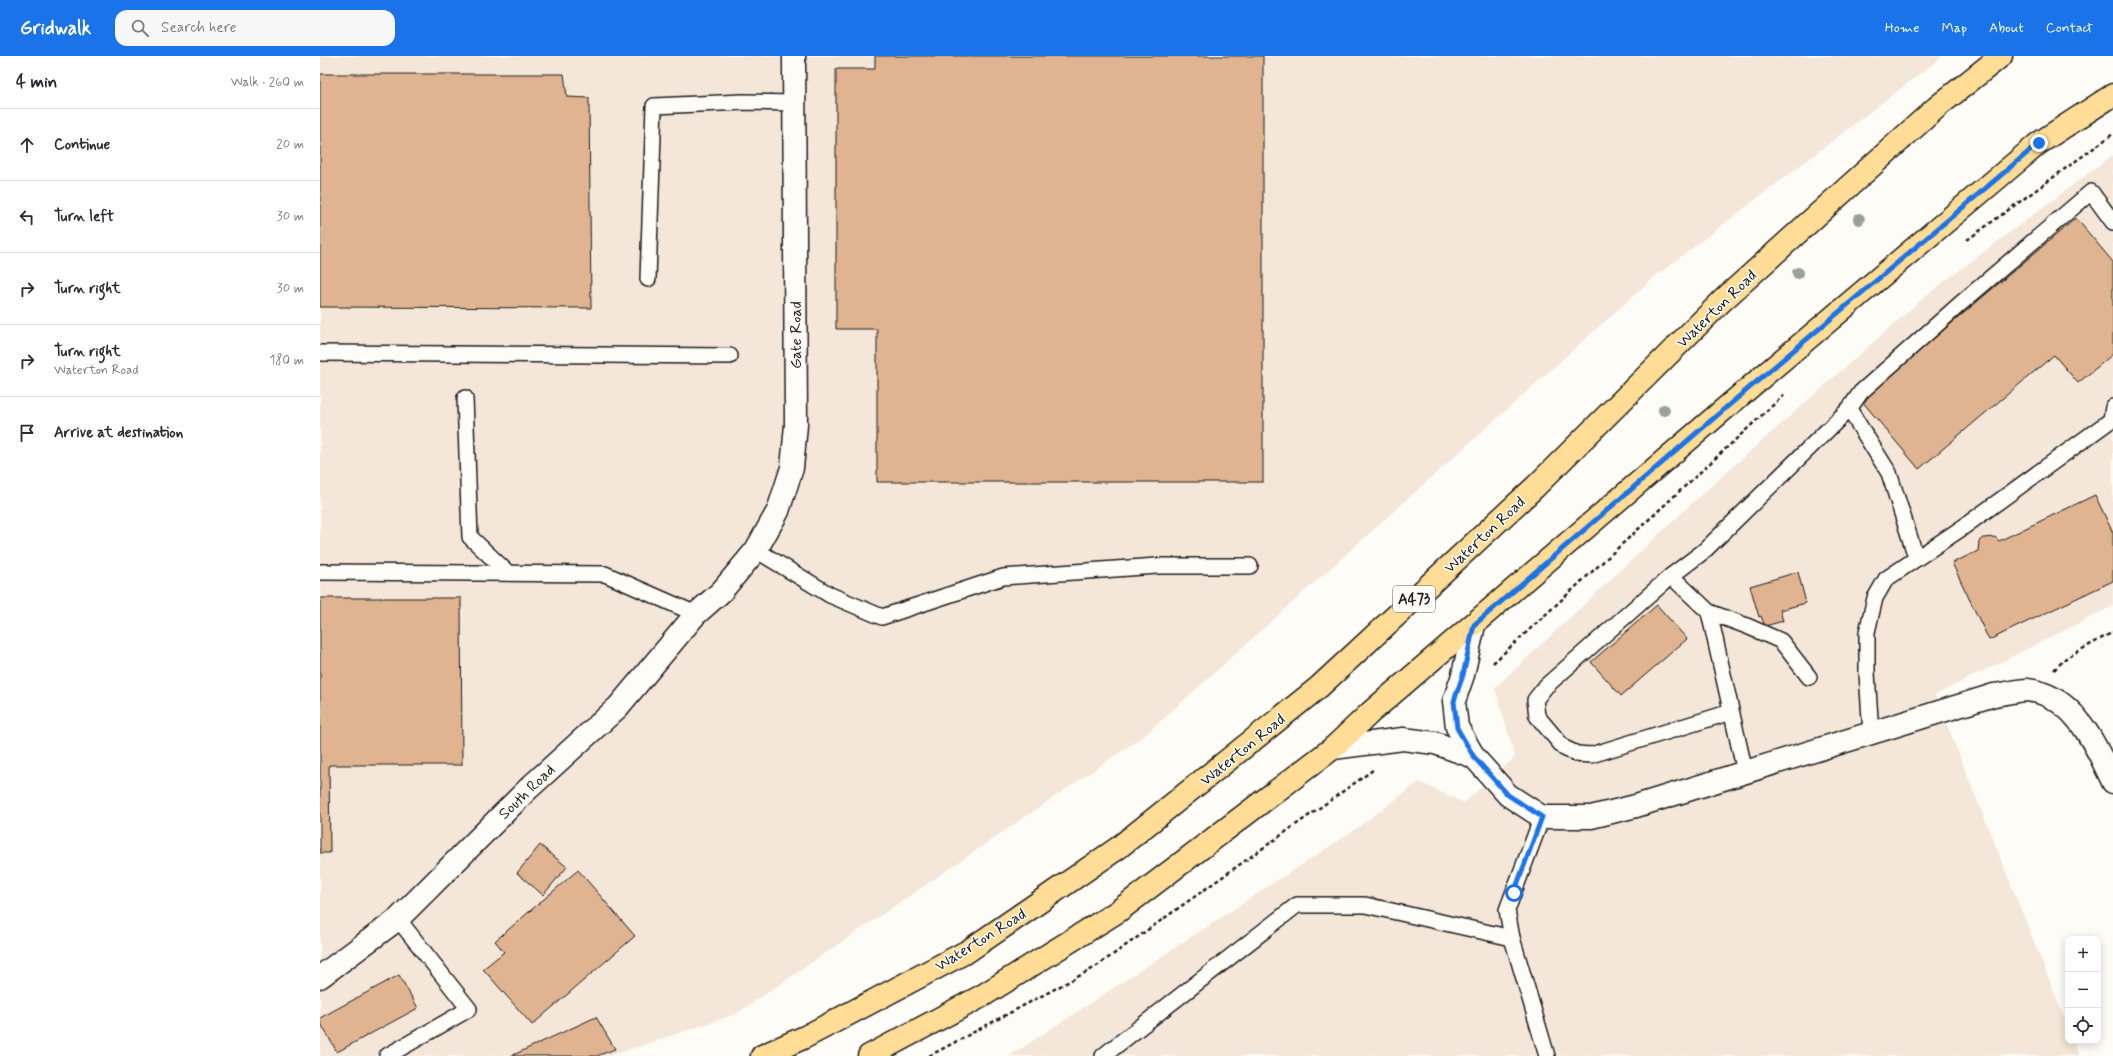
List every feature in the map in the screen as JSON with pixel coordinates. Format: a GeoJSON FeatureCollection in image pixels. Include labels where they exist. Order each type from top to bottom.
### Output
{"type":"FeatureCollection","features":[{"type":"Feature","properties":{"kind":"main road","name":"Waterton Road"},"geometry":{"type":"LineString","coordinates":[[762,1056],[805,1038],[968,951],[1118,848],[1307,697],[1535,487],[1723,300],[1937,107],[2001,56]]}},
{"type":"Feature","properties":{"kind":"main road"},"geometry":{"type":"LineString","coordinates":[[869,1056],[982,996],[1117,912],[1332,748],[1371,712],[1723,410],[2039,143],[2113,95]]}},
{"type":"Feature","properties":{"kind":"street","name":"Gate Road"},"geometry":{"type":"LineString","coordinates":[[721,592],[756,550],[778,511],[792,468],[795,446],[794,56]]}},
{"type":"Feature","properties":{"kind":"street","name":"South Road"},"geometry":{"type":"LineString","coordinates":[[320,977],[398,919],[529,788],[618,706],[696,614],[721,592]]}},
{"type":"Feature","properties":{"kind":"street"},"geometry":{"type":"LineString","coordinates":[[1474,625],[1463,675],[1454,701],[1457,728],[1474,757],[1508,795],[1542,817],[1591,818],[1636,806],[1994,695],[2026,690],[2042,693],[2058,701],[2078,719],[2096,747],[2113,782]]}},
{"type":"Feature","properties":{"kind":"street"},"geometry":{"type":"LineString","coordinates":[[1332,748],[1403,739],[1435,743],[1474,757]]}},
{"type":"Feature","properties":{"kind":"lane"},"geometry":{"type":"LineString","coordinates":[[648,279],[654,106],[743,102],[793,103]]}},
{"type":"Feature","properties":{"kind":"lane"},"geometry":{"type":"LineString","coordinates":[[1731,712],[1591,756],[1577,754],[1564,748],[1537,716],[1535,700],[1546,686],[1671,576],[1704,551],[1849,409],[1861,392],[1960,304],[2091,192],[2113,222]]}},
{"type":"Feature","properties":{"kind":"lane"},"geometry":{"type":"LineString","coordinates":[[320,353],[730,356]]}},
{"type":"Feature","properties":{"kind":"lane"},"geometry":{"type":"LineString","coordinates":[[465,398],[470,537],[508,573]]}},
{"type":"Feature","properties":{"kind":"lane"},"geometry":{"type":"LineString","coordinates":[[1871,734],[1867,673],[1867,632],[1875,598],[1886,579],[1916,557],[1962,528],[2111,420],[2113,407]]}},
{"type":"Feature","properties":{"kind":"lane"},"geometry":{"type":"LineString","coordinates":[[1849,409],[1889,473],[1916,557]]}},
{"type":"Feature","properties":{"kind":"lane"},"geometry":{"type":"LineString","coordinates":[[756,550],[830,595],[882,616],[907,610],[1003,577],[1157,566],[1250,566]]}},
{"type":"Feature","properties":{"kind":"lane"},"geometry":{"type":"LineString","coordinates":[[320,572],[604,574],[696,614]]}},
{"type":"Feature","properties":{"kind":"lane"},"geometry":{"type":"LineString","coordinates":[[1671,576],[1709,612],[1782,641],[1809,677]]}},
{"type":"Feature","properties":{"kind":"lane"},"geometry":{"type":"LineString","coordinates":[[1709,612],[1745,772]]}},
{"type":"Feature","properties":{"kind":"lane"},"geometry":{"type":"LineString","coordinates":[[1542,817],[1507,910],[1512,938],[1547,1056]]}},
{"type":"Feature","properties":{"kind":"lane"},"geometry":{"type":"LineString","coordinates":[[1103,1056],[1297,905],[1365,905],[1512,938]]}},
{"type":"Feature","properties":{"kind":"lane"},"geometry":{"type":"LineString","coordinates":[[387,1056],[469,1009],[398,919]]}},
{"type":"Feature","properties":{"kind":"path"},"geometry":{"type":"LineString","coordinates":[[1961,245],[1998,216],[2113,134]]}},
{"type":"Feature","properties":{"kind":"path"},"geometry":{"type":"LineString","coordinates":[[1491,665],[1787,392]]}},
{"type":"Feature","properties":{"kind":"path"},"geometry":{"type":"LineString","coordinates":[[2042,693],[2055,668],[2066,658],[2113,632]]}},
{"type":"Feature","properties":{"kind":"path"},"geometry":{"type":"LineString","coordinates":[[929,1056],[1094,968],[1377,768]]}},
{"type":"Feature","properties":{"kind":"shaded area"},"geometry":{"type":"Polygon","coordinates":[[[320,56],[1943,56],[1653,278],[1145,735],[736,1014],[610,1056],[320,1056],[320,56]]]}},
{"type":"Feature","properties":{"kind":"shaded area"},"geometry":{"type":"Polygon","coordinates":[[[2113,155],[2113,606],[1935,695],[2065,1020],[2065,1044],[2074,1044],[2079,1056],[1010,1056],[1356,829],[1419,782],[1464,803],[1515,757],[1495,688],[1701,495],[1928,294],[2113,155]]]}},
{"type":"Feature","properties":{"kind":"building"},"geometry":{"type":"Polygon","coordinates":[[[875,56],[1263,56],[1263,482],[877,482],[877,329],[836,329],[836,69],[875,69],[875,56]]]}},
{"type":"Feature","properties":{"kind":"building"},"geometry":{"type":"Polygon","coordinates":[[[320,74],[564,74],[567,97],[589,98],[591,308],[320,307],[320,74]]]}},
{"type":"Feature","properties":{"kind":"building"},"geometry":{"type":"Polygon","coordinates":[[[2076,218],[2113,262],[2113,354],[2078,383],[2054,355],[1919,469],[1861,400],[2076,218]]]}},
{"type":"Feature","properties":{"kind":"building"},"geometry":{"type":"Polygon","coordinates":[[[2095,495],[2113,533],[2113,581],[1989,640],[1952,563],[1978,551],[1979,541],[1983,538],[1995,537],[1999,541],[2095,495]]]}},
{"type":"Feature","properties":{"kind":"building"},"geometry":{"type":"Polygon","coordinates":[[[1798,572],[1806,603],[1780,610],[1783,621],[1765,626],[1761,616],[1759,617],[1750,586],[1798,572]]]}},
{"type":"Feature","properties":{"kind":"building"},"geometry":{"type":"Polygon","coordinates":[[[320,598],[461,598],[462,765],[329,765],[330,853],[320,853],[320,598]]]}},
{"type":"Feature","properties":{"kind":"building"},"geometry":{"type":"Polygon","coordinates":[[[1657,605],[1687,639],[1621,696],[1591,662],[1657,605]]]}},
{"type":"Feature","properties":{"kind":"building"},"geometry":{"type":"Polygon","coordinates":[[[540,845],[567,867],[543,895],[517,873],[540,845]]]}},
{"type":"Feature","properties":{"kind":"building"},"geometry":{"type":"Polygon","coordinates":[[[578,870],[635,936],[532,1025],[483,969],[504,952],[495,941],[578,870]]]}},
{"type":"Feature","properties":{"kind":"building"},"geometry":{"type":"Polygon","coordinates":[[[399,975],[418,1008],[337,1052],[320,1022],[320,1018],[399,975]]]}},
{"type":"Feature","properties":{"kind":"building"},"geometry":{"type":"Polygon","coordinates":[[[596,1017],[615,1049],[597,1056],[511,1056],[596,1017]]]}},
{"type":"Feature","properties":{"kind":"route"},"geometry":{"type":"LineString","coordinates":[[1514,893],[1542,817],[1508,795],[1474,757],[1457,728],[1454,701],[1463,675],[1474,625],[1729,405],[2039,143]]}}]}
